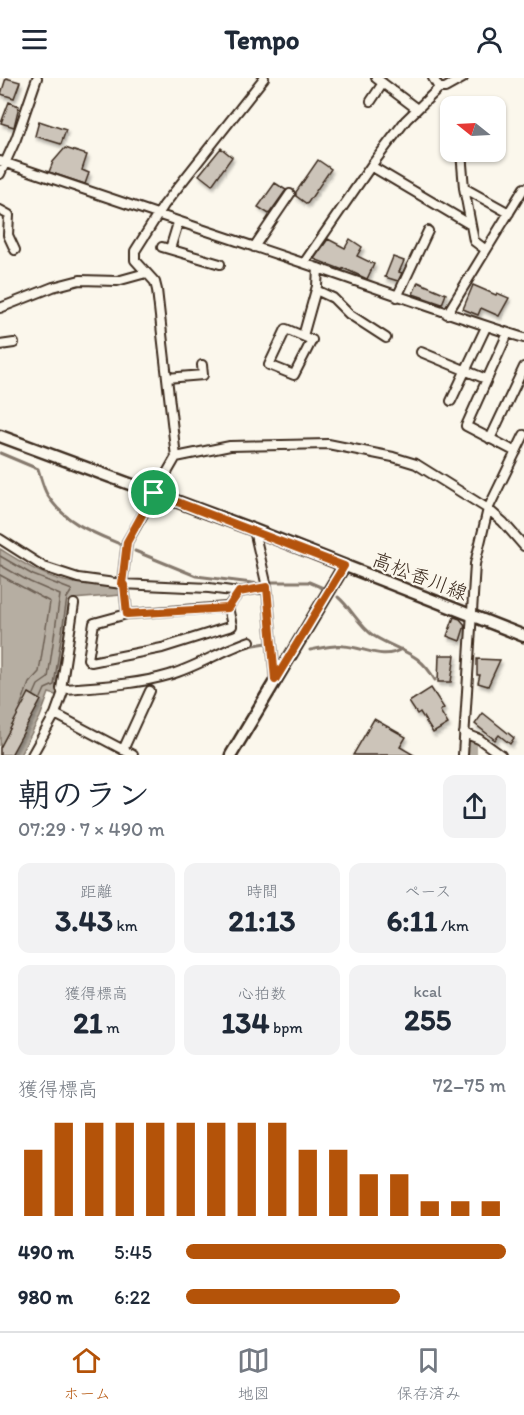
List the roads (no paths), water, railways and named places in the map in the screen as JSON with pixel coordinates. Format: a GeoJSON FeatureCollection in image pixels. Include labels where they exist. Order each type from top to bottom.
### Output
{"type":"FeatureCollection","features":[{"type":"Feature","properties":{"kind":"main road","name":"高松香川線"},"geometry":{"type":"LineString","coordinates":[[0,436],[254,530],[524,636]]}},
{"type":"Feature","properties":{"kind":"main road"},"geometry":{"type":"LineString","coordinates":[[231,755],[344,566]]}},
{"type":"Feature","properties":{"kind":"street"},"geometry":{"type":"LineString","coordinates":[[0,174],[37,78]]}},
{"type":"Feature","properties":{"kind":"street"},"geometry":{"type":"LineString","coordinates":[[127,614],[124,585],[122,584],[127,542],[176,457],[157,290],[155,282],[135,261],[135,251],[171,196],[264,78]]}},
{"type":"Feature","properties":{"kind":"street"},"geometry":{"type":"LineString","coordinates":[[375,78],[417,109]]}},
{"type":"Feature","properties":{"kind":"street"},"geometry":{"type":"LineString","coordinates":[[434,78],[439,88]]}},
{"type":"Feature","properties":{"kind":"street"},"geometry":{"type":"LineString","coordinates":[[304,263],[406,120],[439,88],[445,88],[463,78]]}},
{"type":"Feature","properties":{"kind":"street"},"geometry":{"type":"LineString","coordinates":[[371,101],[383,83]]}},
{"type":"Feature","properties":{"kind":"street"},"geometry":{"type":"LineString","coordinates":[[3,162],[157,216],[304,263],[447,314],[524,338]]}},
{"type":"Feature","properties":{"kind":"street"},"geometry":{"type":"LineString","coordinates":[[462,162],[464,188],[474,241],[486,250]]}},
{"type":"Feature","properties":{"kind":"street"},"geometry":{"type":"LineString","coordinates":[[372,166],[471,225]]}},
{"type":"Feature","properties":{"kind":"street"},"geometry":{"type":"LineString","coordinates":[[464,188],[509,213]]}},
{"type":"Feature","properties":{"kind":"street"},"geometry":{"type":"LineString","coordinates":[[447,314],[524,188]]}},
{"type":"Feature","properties":{"kind":"street"},"geometry":{"type":"LineString","coordinates":[[254,247],[290,194]]}},
{"type":"Feature","properties":{"kind":"street"},"geometry":{"type":"LineString","coordinates":[[0,210],[9,215],[8,235],[15,250]]}},
{"type":"Feature","properties":{"kind":"street"},"geometry":{"type":"LineString","coordinates":[[178,223],[166,248],[220,264]]}},
{"type":"Feature","properties":{"kind":"street"},"geometry":{"type":"LineString","coordinates":[[397,297],[428,231]]}},
{"type":"Feature","properties":{"kind":"street"},"geometry":{"type":"LineString","coordinates":[[303,336],[316,290],[318,268]]}},
{"type":"Feature","properties":{"kind":"street"},"geometry":{"type":"LineString","coordinates":[[0,308],[53,287],[80,280],[117,281],[146,273]]}},
{"type":"Feature","properties":{"kind":"street"},"geometry":{"type":"LineString","coordinates":[[316,290],[333,298],[350,314],[386,338]]}},
{"type":"Feature","properties":{"kind":"street"},"geometry":{"type":"LineString","coordinates":[[451,401],[486,327]]}},
{"type":"Feature","properties":{"kind":"street"},"geometry":{"type":"LineString","coordinates":[[286,329],[303,336],[312,340],[294,375],[269,365],[286,329]]}},
{"type":"Feature","properties":{"kind":"street"},"geometry":{"type":"LineString","coordinates":[[508,333],[466,426],[516,452]]}},
{"type":"Feature","properties":{"kind":"street"},"geometry":{"type":"LineString","coordinates":[[0,345],[14,343]]}},
{"type":"Feature","properties":{"kind":"street"},"geometry":{"type":"LineString","coordinates":[[421,352],[486,379]]}},
{"type":"Feature","properties":{"kind":"street"},"geometry":{"type":"LineString","coordinates":[[167,378],[202,375],[202,365]]}},
{"type":"Feature","properties":{"kind":"street"},"geometry":{"type":"LineString","coordinates":[[490,439],[524,367]]}},
{"type":"Feature","properties":{"kind":"street"},"geometry":{"type":"LineString","coordinates":[[463,755],[475,564],[488,509],[524,435]]}},
{"type":"Feature","properties":{"kind":"street"},"geometry":{"type":"LineString","coordinates":[[176,457],[230,446],[328,444],[393,457],[416,464],[488,509],[524,546]]}},
{"type":"Feature","properties":{"kind":"street"},"geometry":{"type":"LineString","coordinates":[[254,530],[267,587],[275,680]]}},
{"type":"Feature","properties":{"kind":"street"},"geometry":{"type":"LineString","coordinates":[[0,539],[44,567],[78,578],[122,584],[209,588],[239,592],[267,587]]}},
{"type":"Feature","properties":{"kind":"street"},"geometry":{"type":"LineString","coordinates":[[228,608],[127,614],[94,623],[88,659],[91,662],[162,648],[232,626],[228,608],[239,592]]}},
{"type":"Feature","properties":{"kind":"street"},"geometry":{"type":"LineString","coordinates":[[32,755],[55,714],[63,689],[74,604]]}},
{"type":"Feature","properties":{"kind":"street"},"geometry":{"type":"LineString","coordinates":[[63,689],[118,684],[167,676],[250,641]]}},
{"type":"Feature","properties":{"kind":"street"},"geometry":{"type":"LineString","coordinates":[[123,750],[150,691]]}},
{"type":"Feature","properties":{"kind":"street"},"geometry":{"type":"LineString","coordinates":[[55,714],[133,755]]}},
{"type":"Feature","properties":{"kind":"street"},"geometry":{"type":"LineString","coordinates":[[464,733],[478,739],[501,755]]}},
{"type":"Feature","properties":{"kind":"water"},"geometry":{"type":"Polygon","coordinates":[[[0,549],[54,578],[74,583],[122,587],[121,595],[73,599],[59,696],[49,693],[40,717],[20,755],[0,755],[0,549]]]}},
{"type":"Feature","properties":{"kind":"waterway"},"geometry":{"type":"LineString","coordinates":[[0,453],[38,469],[48,496],[72,520],[122,545]]}},
{"type":"Feature","properties":{"kind":"waterway"},"geometry":{"type":"LineString","coordinates":[[135,551],[196,576],[260,584]]}},
{"type":"Feature","properties":{"kind":"waterway"},"geometry":{"type":"LineString","coordinates":[[272,582],[309,582],[323,588]]}},
{"type":"Feature","properties":{"kind":"waterway"},"geometry":{"type":"LineString","coordinates":[[338,597],[369,632],[416,658],[429,670],[435,680]]}},
{"type":"Feature","properties":{"kind":"waterway"},"geometry":{"type":"LineString","coordinates":[[248,646],[267,643]]}},
{"type":"Feature","properties":{"kind":"waterway"},"geometry":{"type":"LineString","coordinates":[[310,650],[344,646],[388,654],[401,649]]}},
{"type":"Feature","properties":{"kind":"waterway"},"geometry":{"type":"LineString","coordinates":[[193,670],[220,657]]}},
{"type":"Feature","properties":{"kind":"waterway"},"geometry":{"type":"LineString","coordinates":[[472,744],[472,755]]}}]}
